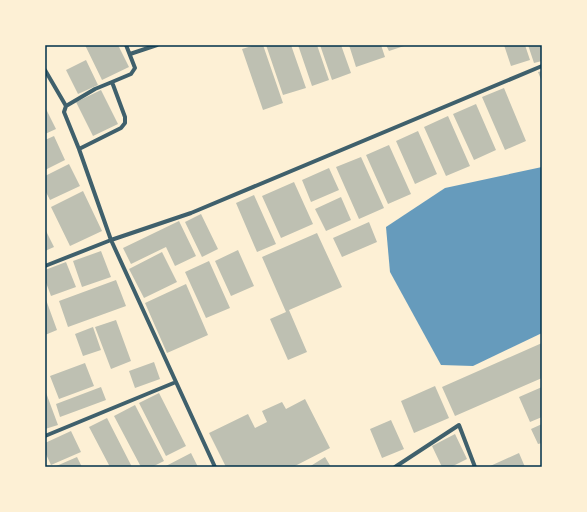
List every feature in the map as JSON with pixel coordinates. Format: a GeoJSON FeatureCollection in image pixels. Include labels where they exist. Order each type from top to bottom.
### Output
{"type":"FeatureCollection","features":[{"type":"Feature","properties":{"kind":"street"},"geometry":{"type":"LineString","coordinates":[[126,45],[135,68],[134,71],[131,74],[70,102],[66,106],[64,112],[79,149],[111,240],[215,467]]}},
{"type":"Feature","properties":{"kind":"street"},"geometry":{"type":"LineString","coordinates":[[130,54],[157,45]]}},
{"type":"Feature","properties":{"kind":"street"},"geometry":{"type":"LineString","coordinates":[[45,266],[111,240],[199,210],[542,66]]}},
{"type":"Feature","properties":{"kind":"street"},"geometry":{"type":"LineString","coordinates":[[45,70],[66,106]]}},
{"type":"Feature","properties":{"kind":"street"},"geometry":{"type":"LineString","coordinates":[[79,149],[121,128],[125,123],[125,117],[112,82]]}},
{"type":"Feature","properties":{"kind":"street"},"geometry":{"type":"LineString","coordinates":[[45,436],[176,382]]}},
{"type":"Feature","properties":{"kind":"street"},"geometry":{"type":"LineString","coordinates":[[395,467],[460,425],[475,467]]}},
{"type":"Feature","properties":{"kind":"water"},"geometry":{"type":"Polygon","coordinates":[[[542,167],[542,333],[473,366],[441,365],[390,272],[386,227],[445,188],[542,167]]]}},
{"type":"Feature","properties":{"kind":"building"},"geometry":{"type":"Polygon","coordinates":[[[85,45],[118,45],[129,67],[102,80],[85,45]]]}},
{"type":"Feature","properties":{"kind":"building"},"geometry":{"type":"Polygon","coordinates":[[[255,45],[263,45],[283,103],[263,110],[242,49],[255,45]]]}},
{"type":"Feature","properties":{"kind":"building"},"geometry":{"type":"Polygon","coordinates":[[[266,45],[291,45],[306,88],[283,95],[266,45]]]}},
{"type":"Feature","properties":{"kind":"building"},"geometry":{"type":"Polygon","coordinates":[[[298,45],[317,45],[329,80],[312,86],[298,45]]]}},
{"type":"Feature","properties":{"kind":"building"},"geometry":{"type":"Polygon","coordinates":[[[320,45],[341,45],[351,73],[332,80],[320,45]]]}},
{"type":"Feature","properties":{"kind":"building"},"geometry":{"type":"Polygon","coordinates":[[[349,45],[381,45],[385,57],[356,67],[349,45]]]}},
{"type":"Feature","properties":{"kind":"building"},"geometry":{"type":"Polygon","coordinates":[[[386,45],[407,45],[389,51],[386,45]]]}},
{"type":"Feature","properties":{"kind":"building"},"geometry":{"type":"Polygon","coordinates":[[[504,45],[525,45],[530,60],[511,66],[504,45]]]}},
{"type":"Feature","properties":{"kind":"building"},"geometry":{"type":"Polygon","coordinates":[[[528,45],[542,45],[542,61],[534,63],[528,45]]]}},
{"type":"Feature","properties":{"kind":"building"},"geometry":{"type":"Polygon","coordinates":[[[86,60],[98,85],[78,94],[66,70],[86,60]]]}},
{"type":"Feature","properties":{"kind":"building"},"geometry":{"type":"Polygon","coordinates":[[[542,71],[542,82],[538,72],[542,71]]]}},
{"type":"Feature","properties":{"kind":"building"},"geometry":{"type":"Polygon","coordinates":[[[504,88],[526,141],[505,150],[482,97],[504,88]]]}},
{"type":"Feature","properties":{"kind":"building"},"geometry":{"type":"Polygon","coordinates":[[[101,90],[118,124],[93,136],[76,102],[101,90]]]}},
{"type":"Feature","properties":{"kind":"building"},"geometry":{"type":"Polygon","coordinates":[[[476,104],[496,150],[474,160],[453,114],[476,104]]]}},
{"type":"Feature","properties":{"kind":"building"},"geometry":{"type":"Polygon","coordinates":[[[45,107],[56,129],[45,134],[45,107]]]}},
{"type":"Feature","properties":{"kind":"building"},"geometry":{"type":"Polygon","coordinates":[[[448,116],[470,166],[446,176],[424,127],[448,116]]]}},
{"type":"Feature","properties":{"kind":"building"},"geometry":{"type":"Polygon","coordinates":[[[418,131],[437,174],[415,184],[396,141],[418,131]]]}},
{"type":"Feature","properties":{"kind":"building"},"geometry":{"type":"Polygon","coordinates":[[[54,136],[65,160],[45,170],[45,140],[54,136]]]}},
{"type":"Feature","properties":{"kind":"building"},"geometry":{"type":"Polygon","coordinates":[[[389,145],[411,194],[388,204],[366,155],[389,145]]]}},
{"type":"Feature","properties":{"kind":"building"},"geometry":{"type":"Polygon","coordinates":[[[361,157],[384,208],[359,219],[336,167],[361,157]]]}},
{"type":"Feature","properties":{"kind":"building"},"geometry":{"type":"Polygon","coordinates":[[[69,164],[80,186],[50,200],[45,190],[45,176],[69,164]]]}},
{"type":"Feature","properties":{"kind":"building"},"geometry":{"type":"Polygon","coordinates":[[[329,168],[339,190],[311,202],[302,180],[329,168]]]}},
{"type":"Feature","properties":{"kind":"building"},"geometry":{"type":"Polygon","coordinates":[[[294,182],[313,224],[281,238],[262,196],[294,182]]]}},
{"type":"Feature","properties":{"kind":"building"},"geometry":{"type":"Polygon","coordinates":[[[83,191],[102,231],[70,246],[51,207],[83,191]]]}},
{"type":"Feature","properties":{"kind":"building"},"geometry":{"type":"Polygon","coordinates":[[[254,195],[276,244],[257,252],[236,203],[254,195]]]}},
{"type":"Feature","properties":{"kind":"building"},"geometry":{"type":"Polygon","coordinates":[[[341,197],[351,220],[326,231],[315,209],[341,197]]]}},
{"type":"Feature","properties":{"kind":"building"},"geometry":{"type":"Polygon","coordinates":[[[201,214],[218,249],[202,257],[185,222],[201,214]]]}},
{"type":"Feature","properties":{"kind":"building"},"geometry":{"type":"Polygon","coordinates":[[[179,221],[196,256],[175,266],[166,247],[131,264],[123,248],[179,221]]]}},
{"type":"Feature","properties":{"kind":"building"},"geometry":{"type":"Polygon","coordinates":[[[369,222],[377,242],[342,257],[333,238],[369,222]]]}},
{"type":"Feature","properties":{"kind":"building"},"geometry":{"type":"Polygon","coordinates":[[[45,229],[54,247],[45,251],[45,229]]]}},
{"type":"Feature","properties":{"kind":"building"},"geometry":{"type":"Polygon","coordinates":[[[317,233],[342,287],[289,310],[307,352],[288,360],[270,319],[286,312],[262,257],[317,233]]]}},
{"type":"Feature","properties":{"kind":"building"},"geometry":{"type":"Polygon","coordinates":[[[238,250],[254,286],[231,296],[215,261],[238,250]]]}},
{"type":"Feature","properties":{"kind":"building"},"geometry":{"type":"Polygon","coordinates":[[[101,251],[111,277],[82,287],[73,261],[101,251]]]}},
{"type":"Feature","properties":{"kind":"building"},"geometry":{"type":"Polygon","coordinates":[[[162,252],[177,282],[144,298],[129,269],[162,252]]]}},
{"type":"Feature","properties":{"kind":"building"},"geometry":{"type":"Polygon","coordinates":[[[209,261],[230,308],[206,318],[185,272],[209,261]]]}},
{"type":"Feature","properties":{"kind":"building"},"geometry":{"type":"Polygon","coordinates":[[[66,262],[76,287],[51,296],[45,280],[45,270],[66,262]]]}},
{"type":"Feature","properties":{"kind":"building"},"geometry":{"type":"Polygon","coordinates":[[[116,280],[126,306],[68,327],[59,301],[116,280]]]}},
{"type":"Feature","properties":{"kind":"building"},"geometry":{"type":"Polygon","coordinates":[[[186,284],[208,335],[167,353],[145,303],[186,284]]]}},
{"type":"Feature","properties":{"kind":"building"},"geometry":{"type":"Polygon","coordinates":[[[45,297],[57,330],[45,335],[45,297]]]}},
{"type":"Feature","properties":{"kind":"building"},"geometry":{"type":"Polygon","coordinates":[[[116,320],[131,361],[111,369],[95,327],[116,320]]]}},
{"type":"Feature","properties":{"kind":"building"},"geometry":{"type":"Polygon","coordinates":[[[93,327],[101,350],[83,356],[75,334],[93,327]]]}},
{"type":"Feature","properties":{"kind":"building"},"geometry":{"type":"Polygon","coordinates":[[[542,343],[542,378],[455,416],[442,387],[542,343]]]}},
{"type":"Feature","properties":{"kind":"building"},"geometry":{"type":"Polygon","coordinates":[[[154,362],[160,379],[135,388],[129,371],[154,362]]]}},
{"type":"Feature","properties":{"kind":"building"},"geometry":{"type":"Polygon","coordinates":[[[85,363],[94,386],[59,399],[50,376],[85,363]]]}},
{"type":"Feature","properties":{"kind":"building"},"geometry":{"type":"Polygon","coordinates":[[[435,386],[449,418],[414,433],[401,401],[435,386]]]}},
{"type":"Feature","properties":{"kind":"building"},"geometry":{"type":"Polygon","coordinates":[[[101,387],[106,400],[60,417],[56,404],[101,387]]]}},
{"type":"Feature","properties":{"kind":"building"},"geometry":{"type":"Polygon","coordinates":[[[542,387],[542,417],[530,422],[519,397],[542,387]]]}},
{"type":"Feature","properties":{"kind":"building"},"geometry":{"type":"Polygon","coordinates":[[[45,390],[58,425],[45,429],[45,390]]]}},
{"type":"Feature","properties":{"kind":"building"},"geometry":{"type":"Polygon","coordinates":[[[159,393],[186,446],[166,456],[139,403],[159,393]]]}},
{"type":"Feature","properties":{"kind":"building"},"geometry":{"type":"Polygon","coordinates":[[[305,399],[330,448],[293,467],[226,467],[209,433],[248,414],[255,428],[267,422],[262,411],[282,402],[286,409],[305,399]]]}},
{"type":"Feature","properties":{"kind":"building"},"geometry":{"type":"Polygon","coordinates":[[[135,405],[164,461],[152,467],[141,467],[114,416],[135,405]]]}},
{"type":"Feature","properties":{"kind":"building"},"geometry":{"type":"Polygon","coordinates":[[[107,418],[132,467],[110,467],[89,427],[107,418]]]}},
{"type":"Feature","properties":{"kind":"building"},"geometry":{"type":"Polygon","coordinates":[[[391,420],[404,449],[382,458],[370,429],[391,420]]]}},
{"type":"Feature","properties":{"kind":"building"},"geometry":{"type":"Polygon","coordinates":[[[542,424],[542,443],[538,444],[531,429],[542,424]]]}},
{"type":"Feature","properties":{"kind":"building"},"geometry":{"type":"Polygon","coordinates":[[[71,431],[81,452],[51,465],[45,452],[45,443],[71,431]]]}},
{"type":"Feature","properties":{"kind":"building"},"geometry":{"type":"Polygon","coordinates":[[[455,434],[467,459],[451,467],[442,467],[432,446],[455,434]]]}},
{"type":"Feature","properties":{"kind":"building"},"geometry":{"type":"Polygon","coordinates":[[[191,453],[198,467],[164,467],[191,453]]]}},
{"type":"Feature","properties":{"kind":"building"},"geometry":{"type":"Polygon","coordinates":[[[519,453],[525,467],[488,467],[519,453]]]}},
{"type":"Feature","properties":{"kind":"building"},"geometry":{"type":"Polygon","coordinates":[[[77,457],[82,467],[54,467],[77,457]]]}},
{"type":"Feature","properties":{"kind":"building"},"geometry":{"type":"Polygon","coordinates":[[[325,457],[331,467],[309,467],[325,457]]]}}]}
